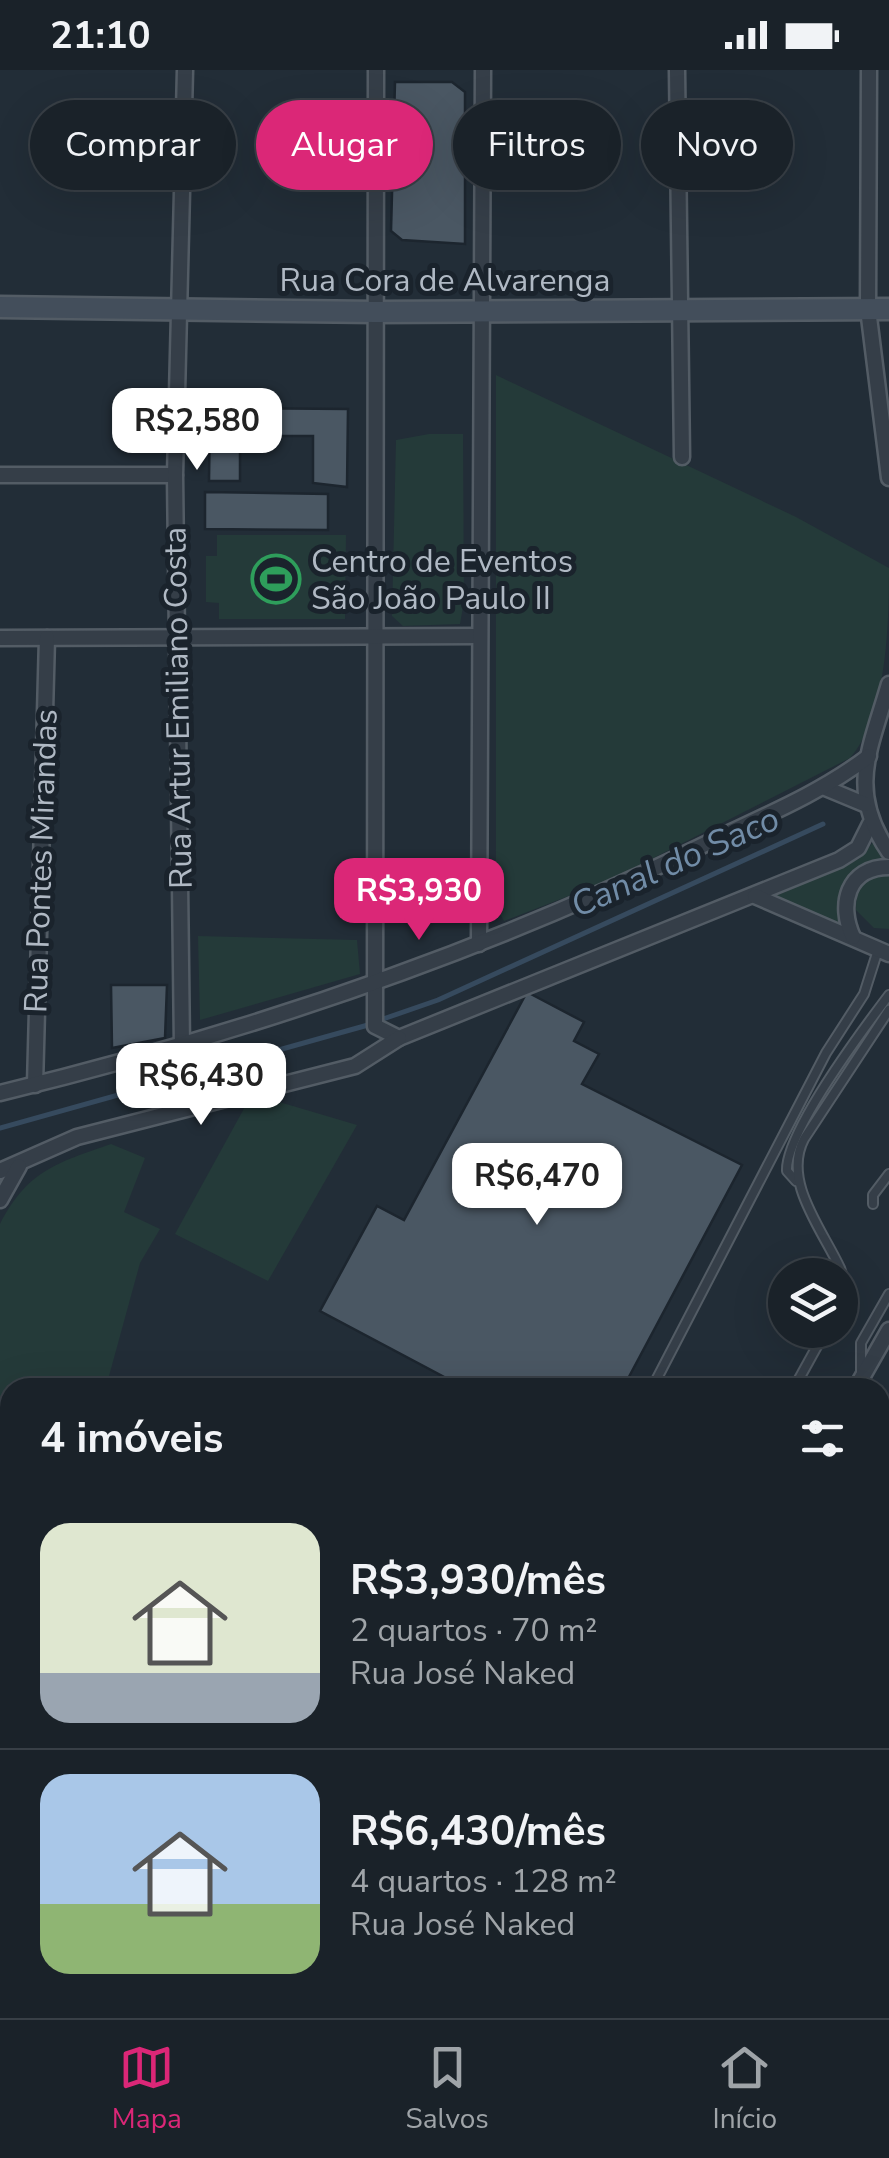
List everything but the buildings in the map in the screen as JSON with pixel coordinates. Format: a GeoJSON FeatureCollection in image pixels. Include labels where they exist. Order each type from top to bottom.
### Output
{"type":"FeatureCollection","features":[{"type":"Feature","properties":{"kind":"main road","name":"Rua Cora de Alvarenga"},"geometry":{"type":"LineString","coordinates":[[0,307],[181,306],[375,312],[878,309]]}},
{"type":"Feature","properties":{"kind":"street","name":"Rua Artur Emiliano Costa"},"geometry":{"type":"LineString","coordinates":[[182,1046],[176,475],[185,70]]}},
{"type":"Feature","properties":{"kind":"street"},"geometry":{"type":"LineString","coordinates":[[365,1061],[375,1026],[376,70]]}},
{"type":"Feature","properties":{"kind":"street"},"geometry":{"type":"LineString","coordinates":[[480,944],[478,636],[483,70]]}},
{"type":"Feature","properties":{"kind":"street"},"geometry":{"type":"LineString","coordinates":[[677,70],[682,457]]}},
{"type":"Feature","properties":{"kind":"street"},"geometry":{"type":"LineString","coordinates":[[869,70],[889,478]]}},
{"type":"Feature","properties":{"kind":"street"},"geometry":{"type":"LineString","coordinates":[[0,475],[176,475]]}},
{"type":"Feature","properties":{"kind":"street"},"geometry":{"type":"LineString","coordinates":[[0,638],[478,636]]}},
{"type":"Feature","properties":{"kind":"street","name":"Rua Pontes Mirandas"},"geometry":{"type":"LineString","coordinates":[[35,1085],[46,638]]}},
{"type":"Feature","properties":{"kind":"street"},"geometry":{"type":"LineString","coordinates":[[889,684],[869,756],[864,804],[870,824],[889,852]]}},
{"type":"Feature","properties":{"kind":"street"},"geometry":{"type":"LineString","coordinates":[[0,1093],[182,1046],[480,944],[656,868],[823,787],[869,756]]}},
{"type":"Feature","properties":{"kind":"street"},"geometry":{"type":"LineString","coordinates":[[823,787],[864,804]]}},
{"type":"Feature","properties":{"kind":"street"},"geometry":{"type":"LineString","coordinates":[[0,1171],[19,1166],[40,1151],[77,1136],[365,1061],[399,1038],[839,860],[858,848],[870,824]]}},
{"type":"Feature","properties":{"kind":"street"},"geometry":{"type":"LineString","coordinates":[[875,945],[844,912],[851,886],[866,871],[889,867]]}},
{"type":"Feature","properties":{"kind":"street"},"geometry":{"type":"LineString","coordinates":[[755,896],[875,945]]}},
{"type":"Feature","properties":{"kind":"street"},"geometry":{"type":"LineString","coordinates":[[375,1026],[399,1038]]}},
{"type":"Feature","properties":{"kind":"street"},"geometry":{"type":"LineString","coordinates":[[0,1200],[19,1166]]}},
{"type":"Feature","properties":{"kind":"street"},"geometry":{"type":"LineString","coordinates":[[861,1378],[889,1330]]}},
{"type":"Feature","properties":{"kind":"lane"},"geometry":{"type":"LineString","coordinates":[[657,1378],[826,1054],[864,994],[875,945]]}},
{"type":"Feature","properties":{"kind":"lane"},"geometry":{"type":"LineString","coordinates":[[835,1258],[788,1171],[791,1150],[836,1069],[889,995]]}},
{"type":"Feature","properties":{"kind":"lane"},"geometry":{"type":"LineString","coordinates":[[796,1181],[794,1161],[804,1140],[889,1010]]}},
{"type":"Feature","properties":{"kind":"lane"},"geometry":{"type":"LineString","coordinates":[[873,1204],[873,1194],[889,1174]]}},
{"type":"Feature","properties":{"kind":"lane"},"geometry":{"type":"LineString","coordinates":[[858,1378],[861,1343],[889,1294]]}},
{"type":"Feature","properties":{"kind":"lane"},"geometry":{"type":"LineString","coordinates":[[800,1378],[816,1348]]}},
{"type":"Feature","properties":{"kind":"green space"},"geometry":{"type":"Polygon","coordinates":[[[496,375],[796,517],[889,568],[879,693],[872,718],[850,758],[610,880],[504,921],[497,908],[496,887],[496,375]]]}},
{"type":"Feature","properties":{"kind":"green space"},"geometry":{"type":"Polygon","coordinates":[[[429,434],[463,434],[464,601],[460,624],[403,626],[392,616],[396,440],[429,434]]]}},
{"type":"Feature","properties":{"kind":"green space","name":"Centro de Eventos São João Paulo II"},"geometry":{"type":"Polygon","coordinates":[[[217,535],[346,535],[345,619],[219,619],[219,603],[206,602],[206,556],[217,556],[217,535]]]}},
{"type":"Feature","properties":{"kind":"green space"},"geometry":{"type":"Polygon","coordinates":[[[875,840],[886,859],[861,866],[846,880],[839,926],[773,897],[859,859],[875,840]]]}},
{"type":"Feature","properties":{"kind":"green space"},"geometry":{"type":"Polygon","coordinates":[[[883,874],[889,875],[889,929],[874,928],[856,910],[862,886],[883,874]]]}},
{"type":"Feature","properties":{"kind":"green space"},"geometry":{"type":"Polygon","coordinates":[[[198,936],[357,940],[360,974],[200,1020],[198,936]]]}},
{"type":"Feature","properties":{"kind":"green space"},"geometry":{"type":"Polygon","coordinates":[[[252,1094],[357,1125],[268,1281],[175,1234],[252,1094]]]}},
{"type":"Feature","properties":{"kind":"green space"},"geometry":{"type":"Polygon","coordinates":[[[111,1144],[145,1158],[124,1212],[160,1229],[140,1263],[108,1378],[0,1378],[0,1224],[33,1180],[75,1157],[111,1144]]]}},
{"type":"Feature","properties":{"kind":"waterway","name":"Canal do Saco"},"geometry":{"type":"LineString","coordinates":[[383,1019],[438,1000],[823,824]]}},
{"type":"Feature","properties":{"kind":"waterway","name":"Canal do Saco"},"geometry":{"type":"LineString","coordinates":[[0,1128],[368,1025]]}},
{"type":"Feature","properties":{"kind":"place","name":"Centro de Eventos São João Paulo II"},"geometry":{"type":"Point","coordinates":[276,579]}}]}
